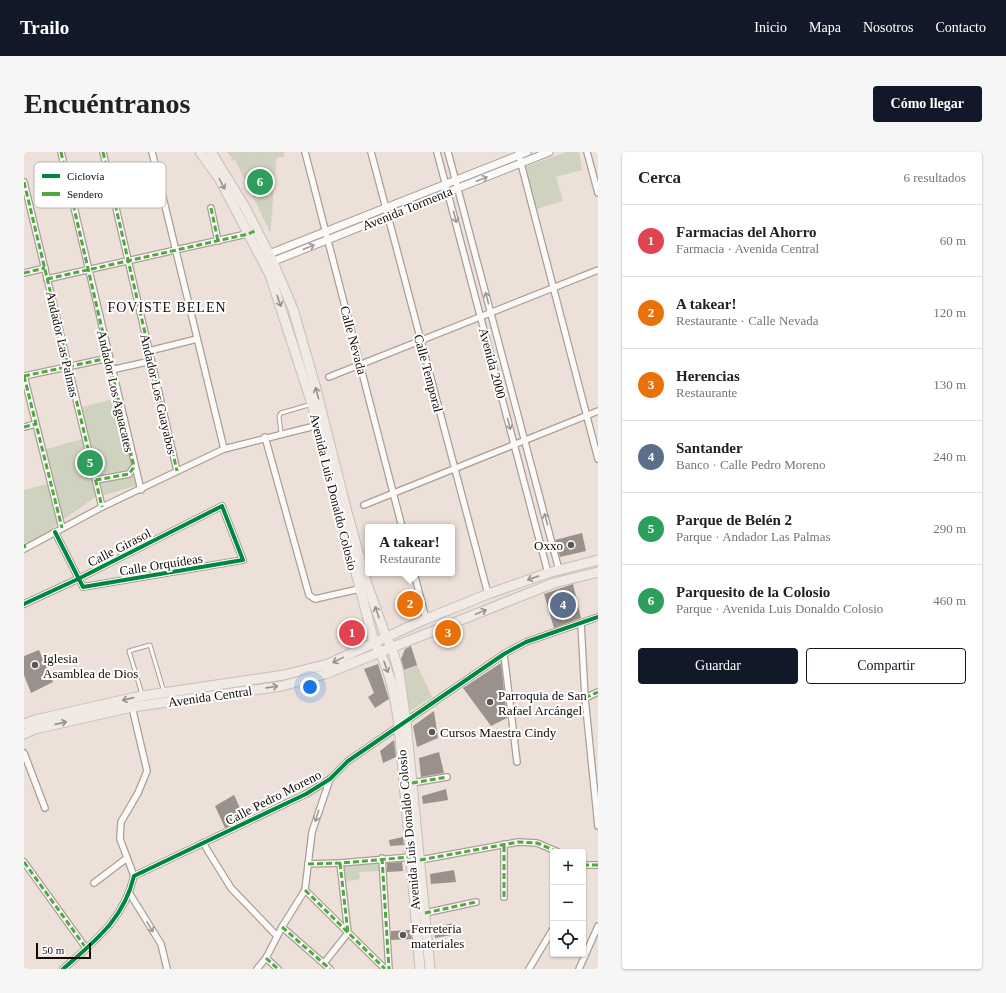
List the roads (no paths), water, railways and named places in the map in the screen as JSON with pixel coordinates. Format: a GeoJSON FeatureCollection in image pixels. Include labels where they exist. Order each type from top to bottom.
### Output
{"type":"FeatureCollection","features":[{"type":"Feature","properties":{"kind":"main road"},"geometry":{"type":"LineString","coordinates":[[200,152],[219,178],[269,260],[293,309],[321,424],[367,584],[386,637],[392,648],[401,681],[406,722],[430,969]]}},
{"type":"Feature","properties":{"kind":"main road"},"geometry":{"type":"LineString","coordinates":[[211,152],[225,171],[252,232]]}},
{"type":"Feature","properties":{"kind":"main road","name":"Avenida Luis Donaldo Colosio"},"geometry":{"type":"LineString","coordinates":[[269,260],[312,404],[321,424],[359,589],[374,642],[380,652],[390,677],[398,728],[411,857],[420,969]]}},
{"type":"Feature","properties":{"kind":"main road","name":"Avenida Central"},"geometry":{"type":"LineString","coordinates":[[24,724],[35,720],[142,696],[284,675],[328,664],[426,619],[488,594],[548,573],[598,560]]}},
{"type":"Feature","properties":{"kind":"main road","name":"Avenida Central"},"geometry":{"type":"LineString","coordinates":[[24,734],[35,730],[132,707],[282,686],[325,674],[554,582],[598,572]]}},
{"type":"Feature","properties":{"kind":"street","name":"Andador Los Aguacates"},"geometry":{"type":"LineString","coordinates":[[61,152],[63,162]]}},
{"type":"Feature","properties":{"kind":"street","name":"Andador Los Guayabos"},"geometry":{"type":"LineString","coordinates":[[104,152],[106,162]]}},
{"type":"Feature","properties":{"kind":"street"},"geometry":{"type":"LineString","coordinates":[[152,152],[154,162]]}},
{"type":"Feature","properties":{"kind":"street","name":"Calle Nevada"},"geometry":{"type":"LineString","coordinates":[[305,152],[401,524]]}},
{"type":"Feature","properties":{"kind":"street","name":"Calle Temporal"},"geometry":{"type":"LineString","coordinates":[[371,152],[488,594]]}},
{"type":"Feature","properties":{"kind":"street","name":"Avenida 2000"},"geometry":{"type":"LineString","coordinates":[[438,152],[481,318],[559,570]]}},
{"type":"Feature","properties":{"kind":"street","name":"Avenida 2000"},"geometry":{"type":"LineString","coordinates":[[448,152],[491,313],[548,573]]}},
{"type":"Feature","properties":{"kind":"street","name":"Avenida Tormenta"},"geometry":{"type":"LineString","coordinates":[[269,260],[325,232],[518,154],[527,152]]}},
{"type":"Feature","properties":{"kind":"street","name":"Avenida Tormenta"},"geometry":{"type":"LineString","coordinates":[[269,260],[328,240],[549,152]]}},
{"type":"Feature","properties":{"kind":"street"},"geometry":{"type":"LineString","coordinates":[[587,152],[598,193]]}},
{"type":"Feature","properties":{"kind":"street"},"geometry":{"type":"LineString","coordinates":[[518,154],[598,459]]}},
{"type":"Feature","properties":{"kind":"street","name":"Andador Las Palmas"},"geometry":{"type":"LineString","coordinates":[[24,182],[102,507]]}},
{"type":"Feature","properties":{"kind":"street","name":"Andador Los Aguacates"},"geometry":{"type":"LineString","coordinates":[[74,208],[108,358],[134,467],[141,490]]}},
{"type":"Feature","properties":{"kind":"street","name":"Andador Los Guayabos"},"geometry":{"type":"LineString","coordinates":[[116,208],[177,471]]}},
{"type":"Feature","properties":{"kind":"street"},"geometry":{"type":"LineString","coordinates":[[165,208],[224,449]]}},
{"type":"Feature","properties":{"kind":"street"},"geometry":{"type":"LineString","coordinates":[[211,208],[218,241]]}},
{"type":"Feature","properties":{"kind":"street"},"geometry":{"type":"LineString","coordinates":[[47,279],[175,251],[252,232]]}},
{"type":"Feature","properties":{"kind":"street"},"geometry":{"type":"LineString","coordinates":[[24,273],[44,268]]}},
{"type":"Feature","properties":{"kind":"street"},"geometry":{"type":"LineString","coordinates":[[329,377],[361,366],[598,270]]}},
{"type":"Feature","properties":{"kind":"street"},"geometry":{"type":"LineString","coordinates":[[149,351],[197,339]]}},
{"type":"Feature","properties":{"kind":"street"},"geometry":{"type":"LineString","coordinates":[[62,528],[24,376],[108,358]]}},
{"type":"Feature","properties":{"kind":"street"},"geometry":{"type":"LineString","coordinates":[[111,370],[151,361]]}},
{"type":"Feature","properties":{"kind":"street"},"geometry":{"type":"LineString","coordinates":[[364,505],[519,441],[598,411]]}},
{"type":"Feature","properties":{"kind":"street"},"geometry":{"type":"LineString","coordinates":[[24,427],[36,424]]}},
{"type":"Feature","properties":{"kind":"street"},"geometry":{"type":"LineString","coordinates":[[24,547],[102,507],[141,490],[224,449],[265,437],[321,424]]}},
{"type":"Feature","properties":{"kind":"street"},"geometry":{"type":"LineString","coordinates":[[265,437],[309,595],[315,599],[359,589]]}},
{"type":"Feature","properties":{"kind":"street"},"geometry":{"type":"LineString","coordinates":[[96,480],[129,474],[134,467]]}},
{"type":"Feature","properties":{"kind":"street","name":"Calle Girasol"},"geometry":{"type":"LineString","coordinates":[[24,604],[78,579],[222,506],[243,560]]}},
{"type":"Feature","properties":{"kind":"street"},"geometry":{"type":"LineString","coordinates":[[55,532],[78,579]]}},
{"type":"Feature","properties":{"kind":"street","name":"Calle Orquídeas"},"geometry":{"type":"LineString","coordinates":[[78,579],[83,587],[243,560]]}},
{"type":"Feature","properties":{"kind":"street"},"geometry":{"type":"LineString","coordinates":[[415,576],[426,619]]}},
{"type":"Feature","properties":{"kind":"street","name":"Calle Pedro Moreno"},"geometry":{"type":"LineString","coordinates":[[134,876],[306,794],[330,779],[348,761],[504,654],[526,642],[598,617]]}},
{"type":"Feature","properties":{"kind":"street"},"geometry":{"type":"LineString","coordinates":[[581,623],[585,698],[598,826]]}},
{"type":"Feature","properties":{"kind":"street"},"geometry":{"type":"LineString","coordinates":[[504,654],[517,762]]}},
{"type":"Feature","properties":{"kind":"street"},"geometry":{"type":"LineString","coordinates":[[585,698],[598,692]]}},
{"type":"Feature","properties":{"kind":"street"},"geometry":{"type":"LineString","coordinates":[[64,969],[106,931],[130,894],[134,876],[120,839],[121,822],[138,793],[147,771],[132,707]]}},
{"type":"Feature","properties":{"kind":"street"},"geometry":{"type":"LineString","coordinates":[[24,752],[45,808]]}},
{"type":"Feature","properties":{"kind":"street"},"geometry":{"type":"LineString","coordinates":[[592,766],[598,763]]}},
{"type":"Feature","properties":{"kind":"street"},"geometry":{"type":"LineString","coordinates":[[412,782],[447,777]]}},
{"type":"Feature","properties":{"kind":"street"},"geometry":{"type":"LineString","coordinates":[[257,969],[266,958],[282,927],[305,890],[312,832],[330,779]]}},
{"type":"Feature","properties":{"kind":"street"},"geometry":{"type":"LineString","coordinates":[[420,860],[518,842],[537,843],[551,849]]}},
{"type":"Feature","properties":{"kind":"street"},"geometry":{"type":"LineString","coordinates":[[203,843],[231,888],[277,936]]}},
{"type":"Feature","properties":{"kind":"street"},"geometry":{"type":"LineString","coordinates":[[504,844],[504,897]]}},
{"type":"Feature","properties":{"kind":"street"},"geometry":{"type":"LineString","coordinates":[[308,864],[340,864],[382,858],[411,857]]}},
{"type":"Feature","properties":{"kind":"street"},"geometry":{"type":"LineString","coordinates":[[94,883],[127,858]]}},
{"type":"Feature","properties":{"kind":"street"},"geometry":{"type":"LineString","coordinates":[[382,858],[389,969]]}},
{"type":"Feature","properties":{"kind":"street"},"geometry":{"type":"LineString","coordinates":[[24,862],[86,948]]}},
{"type":"Feature","properties":{"kind":"street"},"geometry":{"type":"LineString","coordinates":[[324,963],[348,933],[340,864]]}},
{"type":"Feature","properties":{"kind":"street"},"geometry":{"type":"LineString","coordinates":[[586,865],[598,865]]}},
{"type":"Feature","properties":{"kind":"street"},"geometry":{"type":"LineString","coordinates":[[305,890],[385,969]]}},
{"type":"Feature","properties":{"kind":"street"},"geometry":{"type":"LineString","coordinates":[[130,894],[161,944],[167,969]]}},
{"type":"Feature","properties":{"kind":"street"},"geometry":{"type":"LineString","coordinates":[[425,913],[476,902]]}},
{"type":"Feature","properties":{"kind":"street"},"geometry":{"type":"LineString","coordinates":[[580,969],[598,926]]}},
{"type":"Feature","properties":{"kind":"street"},"geometry":{"type":"LineString","coordinates":[[282,927],[330,969]]}},
{"type":"Feature","properties":{"kind":"street"},"geometry":{"type":"LineString","coordinates":[[531,969],[550,934]]}},
{"type":"Feature","properties":{"kind":"street"},"geometry":{"type":"LineString","coordinates":[[266,958],[278,969]]}},
{"type":"Feature","properties":{"kind":"lane"},"geometry":{"type":"LineString","coordinates":[[281,434],[279,416],[281,413],[312,404]]}},
{"type":"Feature","properties":{"kind":"lane"},"geometry":{"type":"LineString","coordinates":[[142,696],[129,651],[150,645],[165,693]]}},
{"type":"Feature","properties":{"kind":"place","name":"Parquesito de la Colosio"},"geometry":{"type":"Point","coordinates":[260,182]}},
{"type":"Feature","properties":{"kind":"place","name":"Parque de Belén 2"},"geometry":{"type":"Point","coordinates":[90,463]}},
{"type":"Feature","properties":{"kind":"place","name":"Oxxo"},"geometry":{"type":"Point","coordinates":[571,545]}},
{"type":"Feature","properties":{"kind":"place","name":"A takear!"},"geometry":{"type":"Point","coordinates":[410,604]}},
{"type":"Feature","properties":{"kind":"place","name":"Santander"},"geometry":{"type":"Point","coordinates":[563,605]}},
{"type":"Feature","properties":{"kind":"place","name":"Farmacias del Ahorro"},"geometry":{"type":"Point","coordinates":[352,633]}},
{"type":"Feature","properties":{"kind":"place","name":"Herencias"},"geometry":{"type":"Point","coordinates":[448,633]}},
{"type":"Feature","properties":{"kind":"place","name":"Iglesia Asamblea de Dios"},"geometry":{"type":"Point","coordinates":[35,665]}},
{"type":"Feature","properties":{"kind":"place","name":"Parroquia de San Rafael Arcángel"},"geometry":{"type":"Point","coordinates":[490,702]}},
{"type":"Feature","properties":{"kind":"place","name":"Cursos Maestra Cindy"},"geometry":{"type":"Point","coordinates":[432,732]}},
{"type":"Feature","properties":{"kind":"place","name":"Ferreteria materiales"},"geometry":{"type":"Point","coordinates":[403,935]}},
{"type":"Feature","properties":{"kind":"district","name":"FOVISTE BELEN"},"geometry":{"type":"Point","coordinates":[167,307]}}]}
